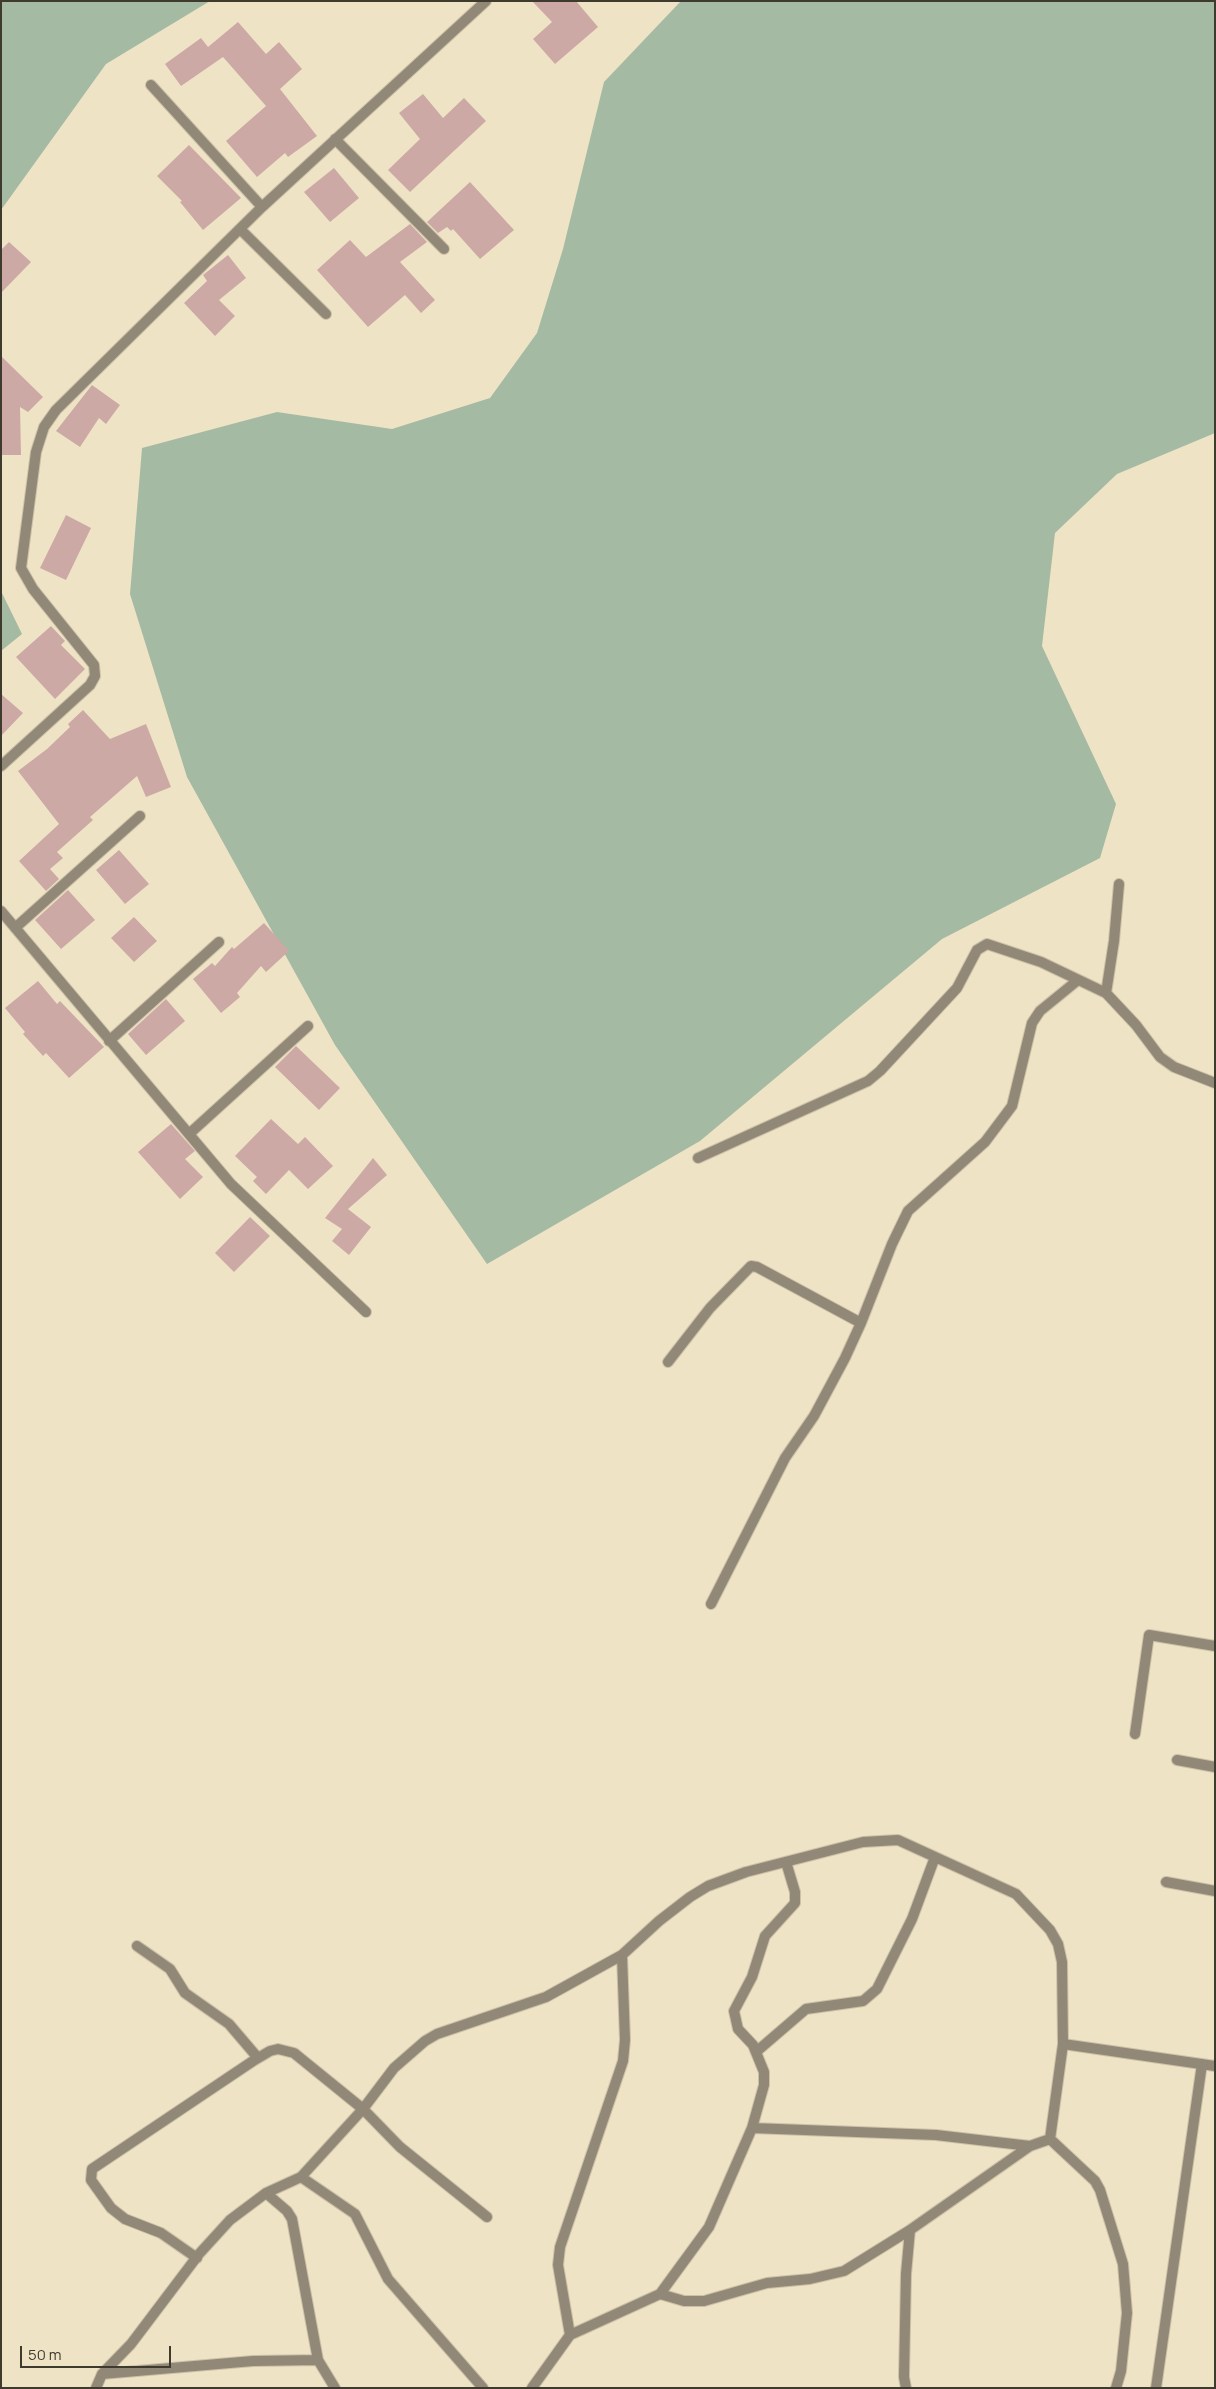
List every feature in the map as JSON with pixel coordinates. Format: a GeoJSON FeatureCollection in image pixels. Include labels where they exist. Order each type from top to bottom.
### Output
{"type":"FeatureCollection","features":[{"type":"Feature","properties":{"kind":"street"},"geometry":{"type":"LineString","coordinates":[[1,766],[90,685],[95,676],[94,665],[33,589],[21,568],[36,452],[44,427],[56,410],[240,229],[486,1]]}},
{"type":"Feature","properties":{"kind":"street"},"geometry":{"type":"LineString","coordinates":[[151,85],[262,208]]}},
{"type":"Feature","properties":{"kind":"street"},"geometry":{"type":"LineString","coordinates":[[335,139],[444,249]]}},
{"type":"Feature","properties":{"kind":"street"},"geometry":{"type":"LineString","coordinates":[[240,229],[326,314]]}},
{"type":"Feature","properties":{"kind":"street"},"geometry":{"type":"LineString","coordinates":[[15,928],[140,816]]}},
{"type":"Feature","properties":{"kind":"street"},"geometry":{"type":"LineString","coordinates":[[1106,993],[1114,941],[1119,884]]}},
{"type":"Feature","properties":{"kind":"street"},"geometry":{"type":"LineString","coordinates":[[1,912],[231,1184],[366,1312]]}},
{"type":"Feature","properties":{"kind":"street"},"geometry":{"type":"LineString","coordinates":[[109,1041],[218,942]]}},
{"type":"Feature","properties":{"kind":"street"},"geometry":{"type":"LineString","coordinates":[[698,1158],[868,1081],[880,1072],[957,988],[981,947],[991,944],[1041,962],[1106,993],[1136,1024],[1160,1057],[1174,1067],[1215,1083]]}},
{"type":"Feature","properties":{"kind":"street"},"geometry":{"type":"LineString","coordinates":[[711,1604],[785,1458],[814,1416],[846,1358],[862,1324],[892,1244],[908,1211],[985,1142],[1012,1106],[1032,1022],[1040,1012],[1078,980]]}},
{"type":"Feature","properties":{"kind":"street"},"geometry":{"type":"LineString","coordinates":[[189,1134],[308,1026]]}},
{"type":"Feature","properties":{"kind":"street"},"geometry":{"type":"LineString","coordinates":[[668,1362],[710,1308],[751,1266],[757,1267],[862,1324]]}},
{"type":"Feature","properties":{"kind":"street"},"geometry":{"type":"LineString","coordinates":[[1134,1734],[1149,1635],[1215,1646]]}},
{"type":"Feature","properties":{"kind":"street"},"geometry":{"type":"LineString","coordinates":[[1177,1760],[1215,1767]]}},
{"type":"Feature","properties":{"kind":"street"},"geometry":{"type":"LineString","coordinates":[[96,2388],[102,2374],[131,2344],[197,2258],[230,2220],[266,2193],[301,2177],[363,2109],[394,2068],[437,2034],[546,1997],[622,1955],[659,1921],[708,1886],[746,1872],[863,1842],[886,1839],[898,1840],[1016,1894],[1050,1930],[1058,1944],[1062,1962],[1063,2044],[1050,2139]]}},
{"type":"Feature","properties":{"kind":"street"},"geometry":{"type":"LineString","coordinates":[[756,2052],[806,2009],[863,2001],[877,1989],[912,1919],[935,1857]]}},
{"type":"Feature","properties":{"kind":"street"},"geometry":{"type":"LineString","coordinates":[[532,2388],[570,2335],[660,2294],[709,2227],[752,2128],[764,2085],[764,2072],[756,2052],[738,2029],[734,2011],[752,1977],[765,1936],[795,1903],[795,1892],[786,1862]]}},
{"type":"Feature","properties":{"kind":"street"},"geometry":{"type":"LineString","coordinates":[[1166,1882],[1215,1891]]}},
{"type":"Feature","properties":{"kind":"street"},"geometry":{"type":"LineString","coordinates":[[137,1946],[170,1969],[185,1993],[229,2024],[258,2058]]}},
{"type":"Feature","properties":{"kind":"street"},"geometry":{"type":"LineString","coordinates":[[570,2335],[558,2265],[560,2247],[623,2061],[625,2040],[622,1955]]}},
{"type":"Feature","properties":{"kind":"street"},"geometry":{"type":"LineString","coordinates":[[1063,2044],[1215,2066]]}},
{"type":"Feature","properties":{"kind":"street"},"geometry":{"type":"LineString","coordinates":[[197,2258],[161,2233],[126,2219],[111,2208],[91,2180],[92,2169],[258,2058],[278,2049],[294,2053],[363,2109],[400,2147],[488,2217]]}},
{"type":"Feature","properties":{"kind":"street"},"geometry":{"type":"LineString","coordinates":[[1156,2388],[1202,2064]]}},
{"type":"Feature","properties":{"kind":"street"},"geometry":{"type":"LineString","coordinates":[[752,2128],[936,2135],[1030,2146]]}},
{"type":"Feature","properties":{"kind":"street"},"geometry":{"type":"LineString","coordinates":[[660,2294],[684,2301],[704,2301],[767,2283],[831,2275],[855,2266],[1030,2146],[1050,2139]]}},
{"type":"Feature","properties":{"kind":"street"},"geometry":{"type":"LineString","coordinates":[[1050,2139],[1095,2181],[1100,2190],[1123,2264],[1127,2314],[1121,2371],[1116,2388]]}},
{"type":"Feature","properties":{"kind":"street"},"geometry":{"type":"LineString","coordinates":[[301,2177],[355,2214],[388,2279],[483,2388]]}},
{"type":"Feature","properties":{"kind":"street"},"geometry":{"type":"LineString","coordinates":[[266,2193],[287,2211],[292,2219],[318,2360],[335,2388]]}},
{"type":"Feature","properties":{"kind":"street"},"geometry":{"type":"LineString","coordinates":[[906,2388],[904,2378],[906,2283],[910,2230]]}},
{"type":"Feature","properties":{"kind":"street"},"geometry":{"type":"LineString","coordinates":[[102,2374],[252,2361],[318,2360]]}},
{"type":"Feature","properties":{"kind":"green space"},"geometry":{"type":"Polygon","coordinates":[[[1,1],[210,1],[106,64],[1,210],[1,1]]]}},
{"type":"Feature","properties":{"kind":"green space"},"geometry":{"type":"Polygon","coordinates":[[[681,1],[1215,1],[1215,433],[1117,474],[1055,533],[1042,646],[1116,804],[1100,858],[942,939],[700,1141],[487,1264],[335,1045],[187,777],[130,594],[142,448],[277,412],[392,429],[490,398],[537,333],[563,249],[604,82],[681,1]]]}},
{"type":"Feature","properties":{"kind":"green space"},"geometry":{"type":"Polygon","coordinates":[[[1,591],[22,634],[1,651],[1,591]]]}},
{"type":"Feature","properties":{"kind":"building"},"geometry":{"type":"Polygon","coordinates":[[[532,1],[576,1],[598,27],[555,64],[533,39],[552,22],[532,1]]]}},
{"type":"Feature","properties":{"kind":"building"},"geometry":{"type":"Polygon","coordinates":[[[238,22],[266,54],[279,42],[302,69],[280,89],[317,136],[288,157],[285,153],[257,177],[226,141],[266,106],[223,57],[181,86],[165,64],[201,38],[208,47],[238,22]]]}},
{"type":"Feature","properties":{"kind":"building"},"geometry":{"type":"Polygon","coordinates":[[[423,94],[443,118],[464,98],[486,121],[410,192],[388,170],[420,139],[399,113],[423,94]]]}},
{"type":"Feature","properties":{"kind":"building"},"geometry":{"type":"Polygon","coordinates":[[[189,145],[241,198],[203,230],[180,202],[182,201],[157,176],[189,145]]]}},
{"type":"Feature","properties":{"kind":"building"},"geometry":{"type":"Polygon","coordinates":[[[334,168],[359,198],[330,222],[304,192],[334,168]]]}},
{"type":"Feature","properties":{"kind":"building"},"geometry":{"type":"Polygon","coordinates":[[[470,182],[514,230],[480,259],[453,229],[451,231],[447,227],[438,233],[427,222],[470,182]]]}},
{"type":"Feature","properties":{"kind":"building"},"geometry":{"type":"Polygon","coordinates":[[[410,224],[427,242],[400,262],[435,300],[421,313],[405,295],[368,327],[317,270],[350,240],[366,257],[410,224]]]}},
{"type":"Feature","properties":{"kind":"building"},"geometry":{"type":"Polygon","coordinates":[[[9,242],[31,262],[1,293],[1,250],[9,242]]]}},
{"type":"Feature","properties":{"kind":"building"},"geometry":{"type":"Polygon","coordinates":[[[228,255],[246,278],[219,300],[235,316],[215,336],[184,303],[207,281],[203,275],[228,255]]]}},
{"type":"Feature","properties":{"kind":"building"},"geometry":{"type":"Polygon","coordinates":[[[1,356],[43,397],[28,412],[20,407],[21,455],[1,455],[1,356]]]}},
{"type":"Feature","properties":{"kind":"building"},"geometry":{"type":"Polygon","coordinates":[[[92,385],[120,405],[106,424],[99,418],[80,447],[56,431],[92,385]]]}},
{"type":"Feature","properties":{"kind":"building"},"geometry":{"type":"Polygon","coordinates":[[[66,515],[91,528],[66,580],[40,568],[66,515]]]}},
{"type":"Feature","properties":{"kind":"building"},"geometry":{"type":"Polygon","coordinates":[[[51,626],[65,641],[61,645],[85,669],[55,699],[16,657],[51,626]]]}},
{"type":"Feature","properties":{"kind":"building"},"geometry":{"type":"Polygon","coordinates":[[[1,694],[23,713],[1,736],[1,694]]]}},
{"type":"Feature","properties":{"kind":"building"},"geometry":{"type":"Polygon","coordinates":[[[83,710],[110,739],[146,724],[171,787],[146,797],[137,776],[90,817],[93,820],[57,852],[63,858],[50,869],[59,879],[46,891],[19,861],[59,824],[18,771],[47,749],[70,727],[68,724],[83,710]]]}},
{"type":"Feature","properties":{"kind":"building"},"geometry":{"type":"Polygon","coordinates":[[[119,850],[149,884],[125,904],[96,870],[119,850]]]}},
{"type":"Feature","properties":{"kind":"building"},"geometry":{"type":"Polygon","coordinates":[[[68,890],[95,920],[61,949],[35,920],[68,890]]]}},
{"type":"Feature","properties":{"kind":"building"},"geometry":{"type":"Polygon","coordinates":[[[134,917],[157,941],[134,962],[111,938],[134,917]]]}},
{"type":"Feature","properties":{"kind":"building"},"geometry":{"type":"Polygon","coordinates":[[[264,923],[289,951],[266,972],[261,966],[237,993],[240,997],[221,1013],[193,979],[212,963],[215,966],[232,947],[234,949],[264,923]]]}},
{"type":"Feature","properties":{"kind":"building"},"geometry":{"type":"Polygon","coordinates":[[[38,981],[57,1004],[60,1001],[104,1047],[69,1078],[46,1053],[43,1056],[23,1034],[25,1032],[5,1008],[38,981]]]}},
{"type":"Feature","properties":{"kind":"building"},"geometry":{"type":"Polygon","coordinates":[[[166,999],[185,1021],[146,1055],[128,1034],[166,999]]]}},
{"type":"Feature","properties":{"kind":"building"},"geometry":{"type":"Polygon","coordinates":[[[296,1046],[340,1088],[319,1110],[275,1067],[296,1046]]]}},
{"type":"Feature","properties":{"kind":"building"},"geometry":{"type":"Polygon","coordinates":[[[271,1119],[298,1144],[305,1137],[333,1166],[308,1189],[289,1170],[266,1194],[253,1181],[257,1177],[235,1156],[271,1119]]]}},
{"type":"Feature","properties":{"kind":"building"},"geometry":{"type":"Polygon","coordinates":[[[171,1124],[195,1151],[185,1159],[203,1177],[180,1199],[138,1152],[171,1124]]]}},
{"type":"Feature","properties":{"kind":"building"},"geometry":{"type":"Polygon","coordinates":[[[373,1158],[387,1175],[348,1209],[371,1227],[349,1255],[332,1241],[342,1229],[325,1218],[373,1158]]]}},
{"type":"Feature","properties":{"kind":"building"},"geometry":{"type":"Polygon","coordinates":[[[250,1217],[270,1236],[234,1272],[215,1253],[250,1217]]]}}]}
